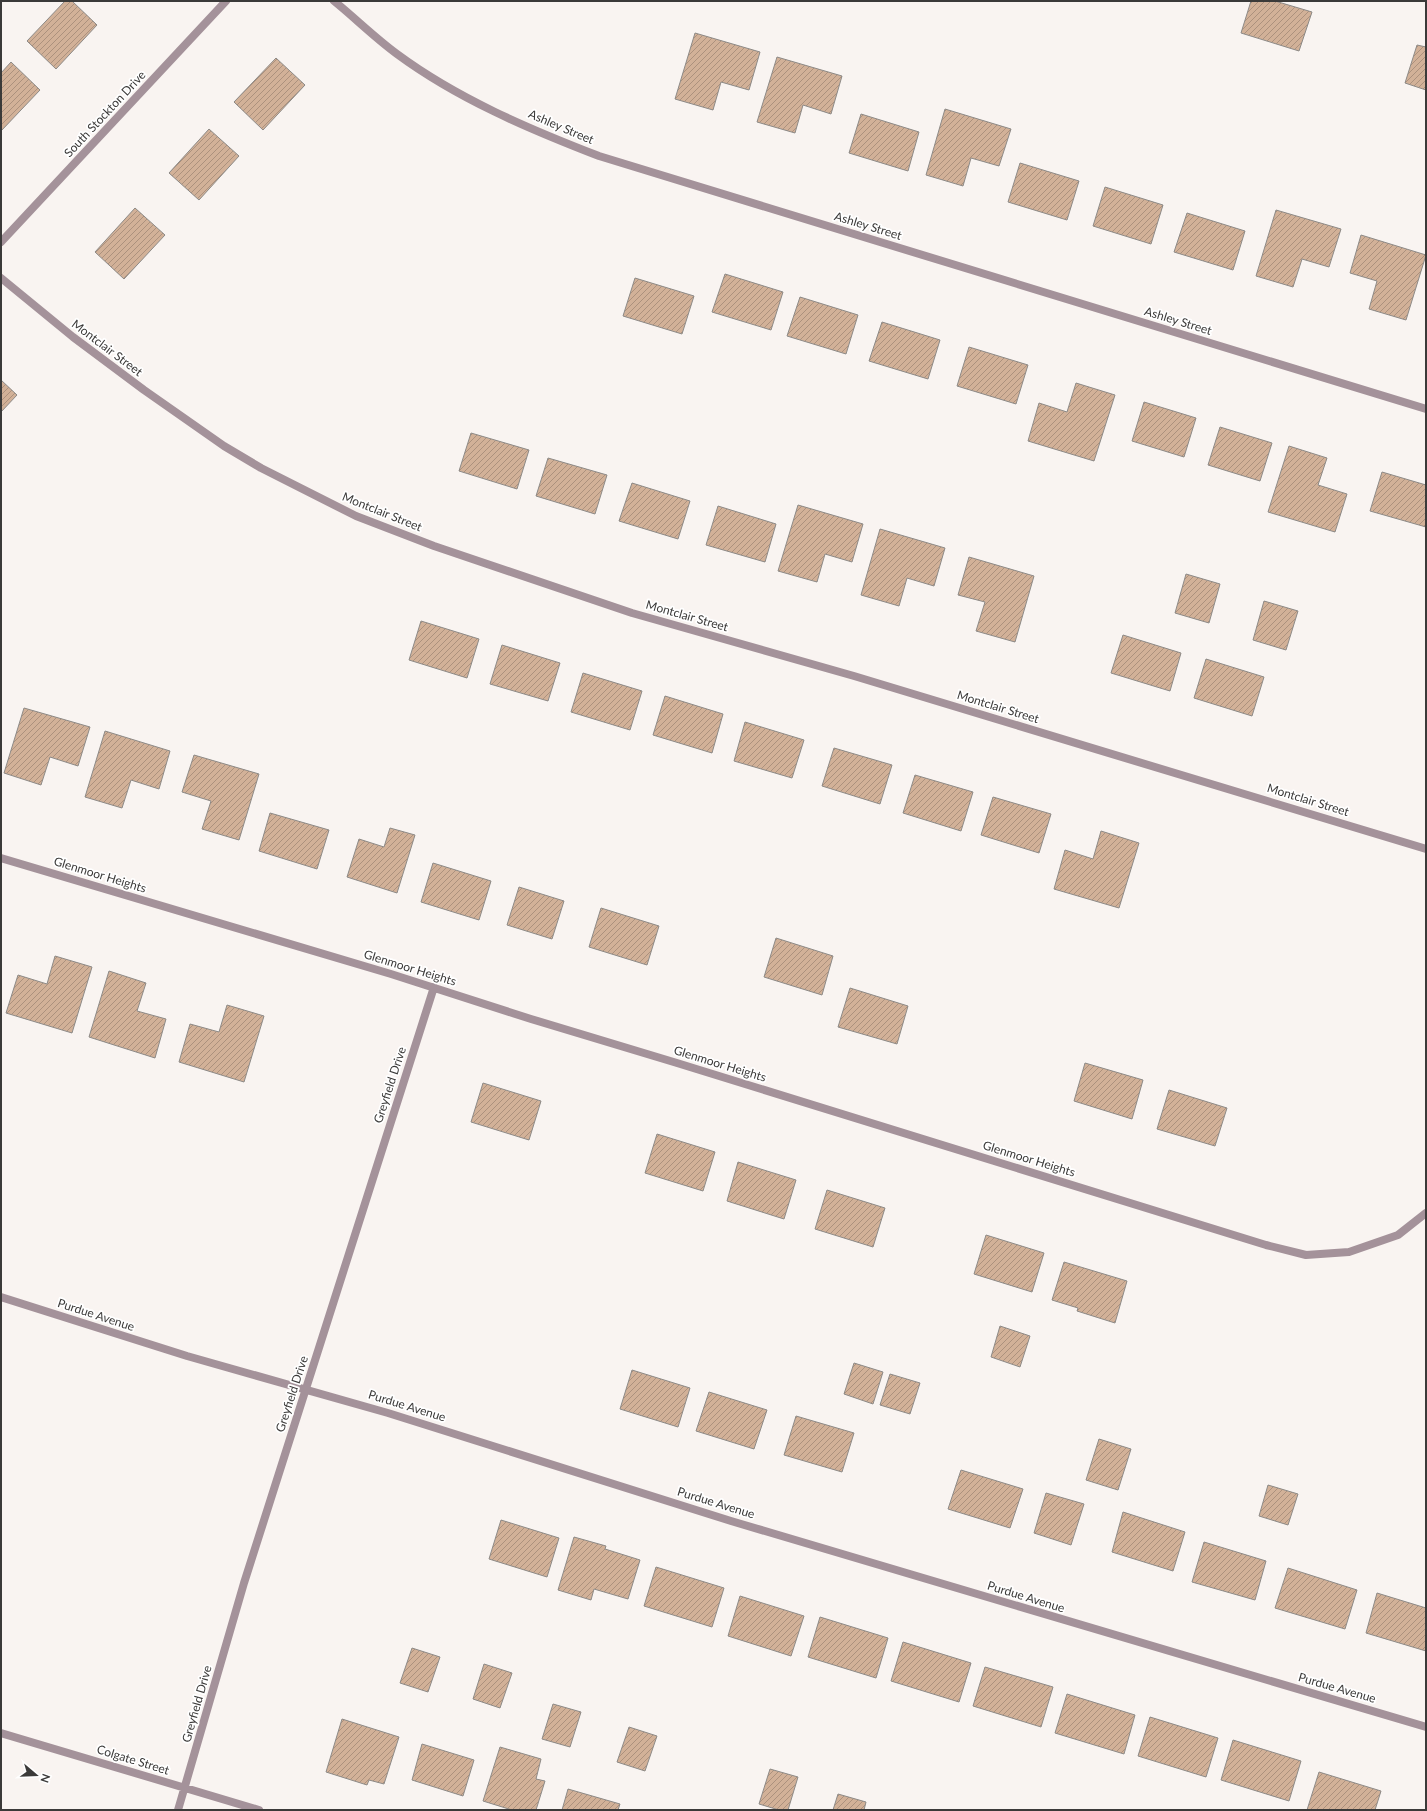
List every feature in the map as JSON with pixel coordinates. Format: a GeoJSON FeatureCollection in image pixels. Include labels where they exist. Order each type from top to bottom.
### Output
{"type":"FeatureCollection","features":[{"type":"Feature","properties":{"kind":"street","name":"South Stockton Drive"},"geometry":{"type":"LineString","coordinates":[[1,242],[226,1]]}},
{"type":"Feature","properties":{"kind":"street","name":"Ashley Street"},"geometry":{"type":"LineString","coordinates":[[334,1],[396,53],[431,77],[478,103],[557,140],[599,156],[1426,409]]}},
{"type":"Feature","properties":{"kind":"street","name":"Montclair Street"},"geometry":{"type":"LineString","coordinates":[[1,278],[90,350],[224,446],[261,468],[356,516],[434,546],[632,613],[862,678],[1426,849]]}},
{"type":"Feature","properties":{"kind":"street","name":"Glenmoor Heights"},"geometry":{"type":"LineString","coordinates":[[1,858],[434,987],[531,1019],[1266,1245],[1306,1255],[1349,1252],[1398,1235],[1426,1213]]}},
{"type":"Feature","properties":{"kind":"street","name":"Greyfield Drive"},"geometry":{"type":"LineString","coordinates":[[178,1810],[244,1583],[434,987]]}},
{"type":"Feature","properties":{"kind":"street","name":"Purdue Avenue"},"geometry":{"type":"LineString","coordinates":[[1,1297],[187,1356],[388,1413],[731,1521],[1426,1727]]}},
{"type":"Feature","properties":{"kind":"street","name":"Colgate Street"},"geometry":{"type":"LineString","coordinates":[[1,1733],[259,1810]]}},
{"type":"Feature","properties":{"kind":"building"},"geometry":{"type":"Polygon","coordinates":[[[65,1],[72,1],[97,25],[56,69],[27,41],[65,1]]]}},
{"type":"Feature","properties":{"kind":"building"},"geometry":{"type":"Polygon","coordinates":[[[1251,1],[1275,1],[1312,12],[1299,51],[1241,33],[1251,1]]]}},
{"type":"Feature","properties":{"kind":"building"},"geometry":{"type":"Polygon","coordinates":[[[695,33],[760,52],[749,90],[721,82],[713,110],[675,99],[695,33]]]}},
{"type":"Feature","properties":{"kind":"building"},"geometry":{"type":"Polygon","coordinates":[[[1417,45],[1426,47],[1426,90],[1405,83],[1417,45]]]}},
{"type":"Feature","properties":{"kind":"building"},"geometry":{"type":"Polygon","coordinates":[[[777,57],[842,76],[831,114],[803,105],[795,133],[757,122],[777,57]]]}},
{"type":"Feature","properties":{"kind":"building"},"geometry":{"type":"Polygon","coordinates":[[[276,58],[305,85],[263,130],[234,102],[276,58]]]}},
{"type":"Feature","properties":{"kind":"building"},"geometry":{"type":"Polygon","coordinates":[[[11,62],[40,90],[1,131],[1,73],[11,62]]]}},
{"type":"Feature","properties":{"kind":"building"},"geometry":{"type":"Polygon","coordinates":[[[945,109],[1011,129],[999,166],[971,158],[963,186],[926,175],[945,109]]]}},
{"type":"Feature","properties":{"kind":"building"},"geometry":{"type":"Polygon","coordinates":[[[861,114],[919,132],[908,171],[849,153],[861,114]]]}},
{"type":"Feature","properties":{"kind":"building"},"geometry":{"type":"Polygon","coordinates":[[[209,129],[239,156],[199,200],[169,173],[209,129]]]}},
{"type":"Feature","properties":{"kind":"building"},"geometry":{"type":"Polygon","coordinates":[[[1020,163],[1079,181],[1067,220],[1008,202],[1020,163]]]}},
{"type":"Feature","properties":{"kind":"building"},"geometry":{"type":"Polygon","coordinates":[[[1105,187],[1163,205],[1151,244],[1093,226],[1105,187]]]}},
{"type":"Feature","properties":{"kind":"building"},"geometry":{"type":"Polygon","coordinates":[[[135,208],[165,235],[124,279],[95,252],[135,208]]]}},
{"type":"Feature","properties":{"kind":"building"},"geometry":{"type":"Polygon","coordinates":[[[1276,210],[1341,229],[1329,267],[1302,259],[1293,287],[1256,276],[1276,210]]]}},
{"type":"Feature","properties":{"kind":"building"},"geometry":{"type":"Polygon","coordinates":[[[1187,213],[1245,231],[1233,270],[1174,252],[1187,213]]]}},
{"type":"Feature","properties":{"kind":"building"},"geometry":{"type":"Polygon","coordinates":[[[1361,235],[1426,255],[1406,320],[1369,309],[1377,281],[1350,273],[1361,235]]]}},
{"type":"Feature","properties":{"kind":"building"},"geometry":{"type":"Polygon","coordinates":[[[725,274],[783,292],[771,330],[712,312],[725,274]]]}},
{"type":"Feature","properties":{"kind":"building"},"geometry":{"type":"Polygon","coordinates":[[[635,278],[694,296],[682,334],[623,316],[635,278]]]}},
{"type":"Feature","properties":{"kind":"building"},"geometry":{"type":"Polygon","coordinates":[[[800,297],[858,315],[846,354],[787,336],[800,297]]]}},
{"type":"Feature","properties":{"kind":"building"},"geometry":{"type":"Polygon","coordinates":[[[882,322],[940,340],[928,379],[869,361],[882,322]]]}},
{"type":"Feature","properties":{"kind":"building"},"geometry":{"type":"Polygon","coordinates":[[[969,347],[1028,365],[1016,404],[957,386],[969,347]]]}},
{"type":"Feature","properties":{"kind":"building"},"geometry":{"type":"Polygon","coordinates":[[[1,380],[17,395],[1,412],[1,380]]]}},
{"type":"Feature","properties":{"kind":"building"},"geometry":{"type":"Polygon","coordinates":[[[1076,383],[1115,395],[1094,461],[1028,441],[1039,403],[1067,412],[1076,383]]]}},
{"type":"Feature","properties":{"kind":"building"},"geometry":{"type":"Polygon","coordinates":[[[1144,402],[1196,418],[1184,457],[1132,441],[1144,402]]]}},
{"type":"Feature","properties":{"kind":"building"},"geometry":{"type":"Polygon","coordinates":[[[1220,427],[1272,443],[1260,481],[1208,465],[1220,427]]]}},
{"type":"Feature","properties":{"kind":"building"},"geometry":{"type":"Polygon","coordinates":[[[471,433],[529,450],[517,489],[459,471],[471,433]]]}},
{"type":"Feature","properties":{"kind":"building"},"geometry":{"type":"Polygon","coordinates":[[[1289,446],[1327,458],[1318,485],[1347,494],[1335,532],[1268,512],[1289,446]]]}},
{"type":"Feature","properties":{"kind":"building"},"geometry":{"type":"Polygon","coordinates":[[[548,458],[607,475],[595,514],[536,496],[548,458]]]}},
{"type":"Feature","properties":{"kind":"building"},"geometry":{"type":"Polygon","coordinates":[[[1382,472],[1426,485],[1426,527],[1370,511],[1382,472]]]}},
{"type":"Feature","properties":{"kind":"building"},"geometry":{"type":"Polygon","coordinates":[[[632,483],[690,501],[678,539],[619,521],[632,483]]]}},
{"type":"Feature","properties":{"kind":"building"},"geometry":{"type":"Polygon","coordinates":[[[798,505],[863,524],[852,562],[825,554],[817,582],[778,571],[798,505]]]}},
{"type":"Feature","properties":{"kind":"building"},"geometry":{"type":"Polygon","coordinates":[[[718,506],[776,524],[765,562],[706,545],[718,506]]]}},
{"type":"Feature","properties":{"kind":"building"},"geometry":{"type":"Polygon","coordinates":[[[880,529],[945,548],[934,586],[907,578],[899,606],[861,595],[880,529]]]}},
{"type":"Feature","properties":{"kind":"building"},"geometry":{"type":"Polygon","coordinates":[[[969,557],[1034,576],[1015,642],[976,631],[985,602],[958,595],[969,557]]]}},
{"type":"Feature","properties":{"kind":"building"},"geometry":{"type":"Polygon","coordinates":[[[1186,574],[1220,584],[1209,623],[1175,613],[1186,574]]]}},
{"type":"Feature","properties":{"kind":"building"},"geometry":{"type":"Polygon","coordinates":[[[1264,601],[1298,611],[1286,650],[1253,640],[1264,601]]]}},
{"type":"Feature","properties":{"kind":"building"},"geometry":{"type":"Polygon","coordinates":[[[421,621],[479,639],[467,678],[409,660],[421,621]]]}},
{"type":"Feature","properties":{"kind":"building"},"geometry":{"type":"Polygon","coordinates":[[[1123,635],[1181,653],[1170,691],[1111,673],[1123,635]]]}},
{"type":"Feature","properties":{"kind":"building"},"geometry":{"type":"Polygon","coordinates":[[[502,645],[560,663],[548,701],[490,684],[502,645]]]}},
{"type":"Feature","properties":{"kind":"building"},"geometry":{"type":"Polygon","coordinates":[[[1206,659],[1264,677],[1252,716],[1194,698],[1206,659]]]}},
{"type":"Feature","properties":{"kind":"building"},"geometry":{"type":"Polygon","coordinates":[[[583,673],[642,691],[630,730],[571,712],[583,673]]]}},
{"type":"Feature","properties":{"kind":"building"},"geometry":{"type":"Polygon","coordinates":[[[665,696],[723,714],[712,753],[653,735],[665,696]]]}},
{"type":"Feature","properties":{"kind":"building"},"geometry":{"type":"Polygon","coordinates":[[[24,708],[90,727],[78,766],[50,757],[41,785],[4,773],[24,708]]]}},
{"type":"Feature","properties":{"kind":"building"},"geometry":{"type":"Polygon","coordinates":[[[745,722],[804,740],[792,778],[734,761],[745,722]]]}},
{"type":"Feature","properties":{"kind":"building"},"geometry":{"type":"Polygon","coordinates":[[[105,731],[170,751],[159,789],[131,780],[122,808],[85,797],[105,731]]]}},
{"type":"Feature","properties":{"kind":"building"},"geometry":{"type":"Polygon","coordinates":[[[834,748],[892,765],[880,804],[822,786],[834,748]]]}},
{"type":"Feature","properties":{"kind":"building"},"geometry":{"type":"Polygon","coordinates":[[[194,755],[259,774],[239,840],[202,829],[211,801],[182,792],[194,755]]]}},
{"type":"Feature","properties":{"kind":"building"},"geometry":{"type":"Polygon","coordinates":[[[915,775],[973,792],[961,831],[903,813],[915,775]]]}},
{"type":"Feature","properties":{"kind":"building"},"geometry":{"type":"Polygon","coordinates":[[[993,797],[1051,814],[1039,853],[981,835],[993,797]]]}},
{"type":"Feature","properties":{"kind":"building"},"geometry":{"type":"Polygon","coordinates":[[[270,813],[329,830],[317,869],[259,851],[270,813]]]}},
{"type":"Feature","properties":{"kind":"building"},"geometry":{"type":"Polygon","coordinates":[[[390,828],[415,835],[397,893],[347,877],[359,839],[384,847],[390,828]]]}},
{"type":"Feature","properties":{"kind":"building"},"geometry":{"type":"Polygon","coordinates":[[[1101,831],[1139,843],[1119,908],[1054,889],[1065,850],[1093,859],[1101,831]]]}},
{"type":"Feature","properties":{"kind":"building"},"geometry":{"type":"Polygon","coordinates":[[[433,863],[491,881],[479,920],[421,902],[433,863]]]}},
{"type":"Feature","properties":{"kind":"building"},"geometry":{"type":"Polygon","coordinates":[[[519,887],[564,901],[552,939],[507,925],[519,887]]]}},
{"type":"Feature","properties":{"kind":"building"},"geometry":{"type":"Polygon","coordinates":[[[601,908],[659,926],[647,965],[589,947],[601,908]]]}},
{"type":"Feature","properties":{"kind":"building"},"geometry":{"type":"Polygon","coordinates":[[[776,938],[833,956],[822,995],[764,977],[776,938]]]}},
{"type":"Feature","properties":{"kind":"building"},"geometry":{"type":"Polygon","coordinates":[[[55,956],[92,967],[72,1033],[6,1013],[18,975],[47,984],[55,956]]]}},
{"type":"Feature","properties":{"kind":"building"},"geometry":{"type":"Polygon","coordinates":[[[109,971],[146,983],[137,1011],[166,1019],[155,1058],[89,1037],[109,971]]]}},
{"type":"Feature","properties":{"kind":"building"},"geometry":{"type":"Polygon","coordinates":[[[850,988],[908,1006],[897,1044],[838,1027],[850,988]]]}},
{"type":"Feature","properties":{"kind":"building"},"geometry":{"type":"Polygon","coordinates":[[[227,1005],[264,1016],[244,1082],[179,1062],[190,1024],[219,1032],[227,1005]]]}},
{"type":"Feature","properties":{"kind":"building"},"geometry":{"type":"Polygon","coordinates":[[[1085,1063],[1143,1080],[1132,1119],[1074,1101],[1085,1063]]]}},
{"type":"Feature","properties":{"kind":"building"},"geometry":{"type":"Polygon","coordinates":[[[483,1083],[541,1101],[529,1140],[471,1122],[483,1083]]]}},
{"type":"Feature","properties":{"kind":"building"},"geometry":{"type":"Polygon","coordinates":[[[1169,1090],[1227,1108],[1215,1146],[1157,1129],[1169,1090]]]}},
{"type":"Feature","properties":{"kind":"building"},"geometry":{"type":"Polygon","coordinates":[[[657,1134],[715,1152],[703,1191],[645,1173],[657,1134]]]}},
{"type":"Feature","properties":{"kind":"building"},"geometry":{"type":"Polygon","coordinates":[[[738,1162],[796,1180],[784,1219],[727,1201],[738,1162]]]}},
{"type":"Feature","properties":{"kind":"building"},"geometry":{"type":"Polygon","coordinates":[[[827,1190],[885,1208],[873,1247],[815,1229],[827,1190]]]}},
{"type":"Feature","properties":{"kind":"building"},"geometry":{"type":"Polygon","coordinates":[[[986,1235],[1044,1253],[1032,1292],[974,1274],[986,1235]]]}},
{"type":"Feature","properties":{"kind":"building"},"geometry":{"type":"Polygon","coordinates":[[[1064,1262],[1127,1281],[1115,1323],[1077,1311],[1078,1308],[1052,1300],[1064,1262]]]}},
{"type":"Feature","properties":{"kind":"building"},"geometry":{"type":"Polygon","coordinates":[[[1000,1326],[1030,1336],[1020,1367],[991,1357],[1000,1326]]]}},
{"type":"Feature","properties":{"kind":"building"},"geometry":{"type":"Polygon","coordinates":[[[854,1363],[883,1372],[873,1404],[844,1394],[854,1363]]]}},
{"type":"Feature","properties":{"kind":"building"},"geometry":{"type":"Polygon","coordinates":[[[632,1370],[690,1388],[678,1427],[620,1409],[632,1370]]]}},
{"type":"Feature","properties":{"kind":"building"},"geometry":{"type":"Polygon","coordinates":[[[890,1374],[920,1383],[910,1414],[880,1405],[890,1374]]]}},
{"type":"Feature","properties":{"kind":"building"},"geometry":{"type":"Polygon","coordinates":[[[709,1392],[767,1410],[754,1449],[696,1431],[709,1392]]]}},
{"type":"Feature","properties":{"kind":"building"},"geometry":{"type":"Polygon","coordinates":[[[796,1416],[854,1433],[842,1472],[784,1455],[796,1416]]]}},
{"type":"Feature","properties":{"kind":"building"},"geometry":{"type":"Polygon","coordinates":[[[1099,1439],[1131,1449],[1118,1490],[1086,1480],[1099,1439]]]}},
{"type":"Feature","properties":{"kind":"building"},"geometry":{"type":"Polygon","coordinates":[[[961,1470],[1023,1489],[1010,1528],[948,1509],[961,1470]]]}},
{"type":"Feature","properties":{"kind":"building"},"geometry":{"type":"Polygon","coordinates":[[[1268,1485],[1298,1494],[1288,1525],[1259,1516],[1268,1485]]]}},
{"type":"Feature","properties":{"kind":"building"},"geometry":{"type":"Polygon","coordinates":[[[1046,1493],[1084,1504],[1071,1545],[1034,1533],[1046,1493]]]}},
{"type":"Feature","properties":{"kind":"building"},"geometry":{"type":"Polygon","coordinates":[[[1123,1512],[1185,1532],[1173,1571],[1112,1552],[1123,1512]]]}},
{"type":"Feature","properties":{"kind":"building"},"geometry":{"type":"Polygon","coordinates":[[[501,1520],[559,1538],[547,1577],[489,1559],[501,1520]]]}},
{"type":"Feature","properties":{"kind":"building"},"geometry":{"type":"Polygon","coordinates":[[[574,1537],[606,1546],[605,1549],[640,1560],[628,1599],[594,1589],[591,1600],[558,1590],[574,1537]]]}},
{"type":"Feature","properties":{"kind":"building"},"geometry":{"type":"Polygon","coordinates":[[[1204,1542],[1266,1561],[1255,1600],[1192,1582],[1204,1542]]]}},
{"type":"Feature","properties":{"kind":"building"},"geometry":{"type":"Polygon","coordinates":[[[656,1567],[724,1588],[712,1627],[644,1606],[656,1567]]]}},
{"type":"Feature","properties":{"kind":"building"},"geometry":{"type":"Polygon","coordinates":[[[1288,1568],[1357,1590],[1345,1629],[1275,1608],[1288,1568]]]}},
{"type":"Feature","properties":{"kind":"building"},"geometry":{"type":"Polygon","coordinates":[[[1377,1593],[1426,1608],[1426,1651],[1366,1633],[1377,1593]]]}},
{"type":"Feature","properties":{"kind":"building"},"geometry":{"type":"Polygon","coordinates":[[[740,1596],[804,1616],[791,1656],[728,1636],[740,1596]]]}},
{"type":"Feature","properties":{"kind":"building"},"geometry":{"type":"Polygon","coordinates":[[[820,1617],[888,1638],[876,1678],[808,1657],[820,1617]]]}},
{"type":"Feature","properties":{"kind":"building"},"geometry":{"type":"Polygon","coordinates":[[[903,1642],[971,1663],[959,1702],[891,1681],[903,1642]]]}},
{"type":"Feature","properties":{"kind":"building"},"geometry":{"type":"Polygon","coordinates":[[[412,1648],[440,1657],[428,1692],[400,1683],[412,1648]]]}},
{"type":"Feature","properties":{"kind":"building"},"geometry":{"type":"Polygon","coordinates":[[[484,1664],[512,1673],[500,1708],[473,1699],[484,1664]]]}},
{"type":"Feature","properties":{"kind":"building"},"geometry":{"type":"Polygon","coordinates":[[[985,1667],[1053,1687],[1041,1727],[973,1706],[985,1667]]]}},
{"type":"Feature","properties":{"kind":"building"},"geometry":{"type":"Polygon","coordinates":[[[1067,1694],[1135,1715],[1124,1754],[1055,1733],[1067,1694]]]}},
{"type":"Feature","properties":{"kind":"building"},"geometry":{"type":"Polygon","coordinates":[[[553,1704],[581,1712],[570,1747],[542,1739],[553,1704]]]}},
{"type":"Feature","properties":{"kind":"building"},"geometry":{"type":"Polygon","coordinates":[[[1150,1717],[1218,1738],[1206,1777],[1138,1756],[1150,1717]]]}},
{"type":"Feature","properties":{"kind":"building"},"geometry":{"type":"Polygon","coordinates":[[[342,1719],[399,1737],[384,1784],[369,1780],[367,1785],[326,1772],[342,1719]]]}},
{"type":"Feature","properties":{"kind":"building"},"geometry":{"type":"Polygon","coordinates":[[[629,1727],[657,1736],[645,1771],[617,1762],[629,1727]]]}},
{"type":"Feature","properties":{"kind":"building"},"geometry":{"type":"Polygon","coordinates":[[[1233,1740],[1301,1761],[1289,1801],[1221,1780],[1233,1740]]]}},
{"type":"Feature","properties":{"kind":"building"},"geometry":{"type":"Polygon","coordinates":[[[422,1744],[474,1760],[463,1796],[412,1780],[422,1744]]]}},
{"type":"Feature","properties":{"kind":"building"},"geometry":{"type":"Polygon","coordinates":[[[500,1747],[541,1759],[536,1779],[545,1781],[536,1810],[512,1810],[483,1801],[500,1747]]]}},
{"type":"Feature","properties":{"kind":"building"},"geometry":{"type":"Polygon","coordinates":[[[770,1769],[798,1777],[788,1810],[779,1810],[759,1804],[770,1769]]]}},
{"type":"Feature","properties":{"kind":"building"},"geometry":{"type":"Polygon","coordinates":[[[1319,1772],[1381,1791],[1375,1810],[1307,1810],[1319,1772]]]}},
{"type":"Feature","properties":{"kind":"building"},"geometry":{"type":"Polygon","coordinates":[[[568,1789],[620,1804],[618,1810],[562,1810],[568,1789]]]}},
{"type":"Feature","properties":{"kind":"building"},"geometry":{"type":"Polygon","coordinates":[[[838,1794],[866,1802],[864,1810],[833,1810],[838,1794]]]}}]}
